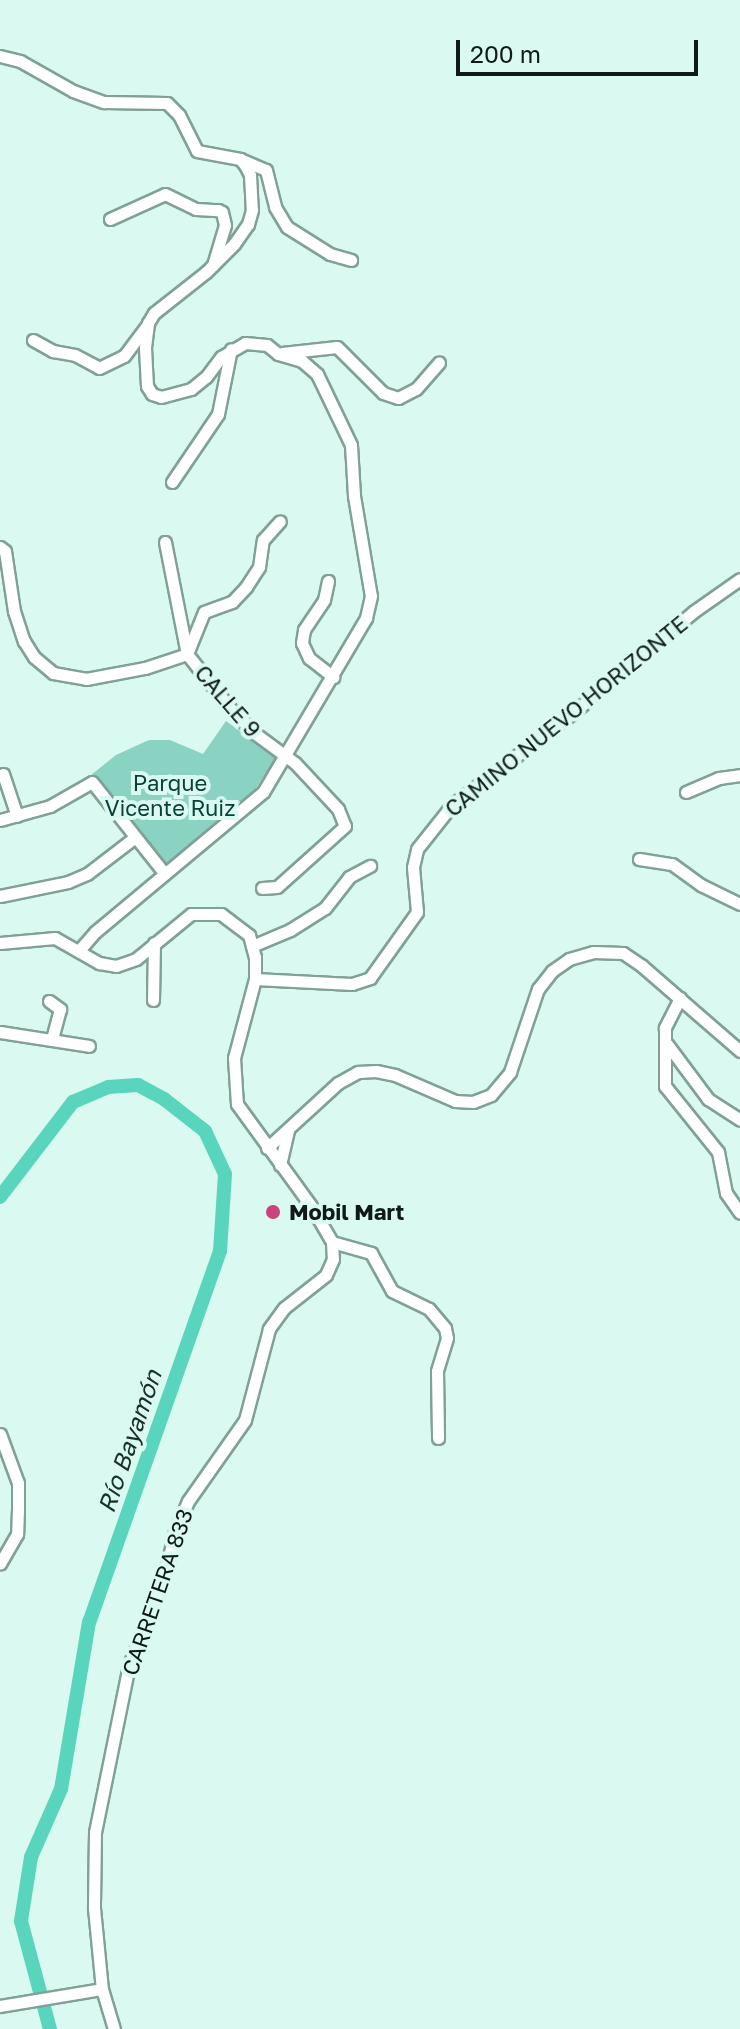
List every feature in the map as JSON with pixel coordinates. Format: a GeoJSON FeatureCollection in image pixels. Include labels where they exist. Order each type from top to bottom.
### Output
{"type":"FeatureCollection","features":[{"type":"Feature","properties":{"kind":"street"},"geometry":{"type":"LineString","coordinates":[[0,56],[20,61],[73,91],[104,102],[167,103],[179,115],[197,151],[240,159],[266,170],[275,207],[287,227],[330,254],[351,260]]}},
{"type":"Feature","properties":{"kind":"street"},"geometry":{"type":"LineString","coordinates":[[33,340],[99,368],[124,356],[154,313],[234,244],[252,210],[250,175],[240,159]]}},
{"type":"Feature","properties":{"kind":"street"},"geometry":{"type":"LineString","coordinates":[[110,219],[165,194],[196,209],[218,210],[225,218],[225,225],[213,265]]}},
{"type":"Feature","properties":{"kind":"street"},"geometry":{"type":"LineString","coordinates":[[80,949],[95,932],[254,801],[286,757],[333,677],[366,618],[371,596],[354,496],[351,445],[317,374],[302,361],[278,354],[259,343],[231,349],[191,389],[161,397],[152,394],[147,386],[144,359],[148,323]]}},
{"type":"Feature","properties":{"kind":"street"},"geometry":{"type":"LineString","coordinates":[[278,354],[337,347],[383,393],[398,398],[416,389],[439,363]]}},
{"type":"Feature","properties":{"kind":"street"},"geometry":{"type":"LineString","coordinates":[[172,482],[218,414],[231,349]]}},
{"type":"Feature","properties":{"kind":"street"},"geometry":{"type":"LineString","coordinates":[[0,547],[5,551],[14,611],[24,641],[34,657],[53,673],[70,679],[86,679],[145,668],[187,654],[204,612],[232,602],[246,587],[259,567],[263,540],[280,521]]}},
{"type":"Feature","properties":{"kind":"street","name":"CALLE 9"},"geometry":{"type":"LineString","coordinates":[[165,542],[187,654],[237,716],[286,757],[338,809],[345,826],[277,887],[262,888]]}},
{"type":"Feature","properties":{"kind":"street","name":"CAMINO NUEVO HORIZONTE"},"geometry":{"type":"LineString","coordinates":[[255,979],[352,984],[370,978],[417,912],[413,867],[417,849],[452,805],[574,712],[693,612],[740,579]]}},
{"type":"Feature","properties":{"kind":"street"},"geometry":{"type":"LineString","coordinates":[[328,581],[324,600],[304,630],[302,643],[309,658],[333,677]]}},
{"type":"Feature","properties":{"kind":"street"},"geometry":{"type":"LineString","coordinates":[[3,774],[17,816]]}},
{"type":"Feature","properties":{"kind":"street"},"geometry":{"type":"LineString","coordinates":[[686,792],[719,778],[740,775]]}},
{"type":"Feature","properties":{"kind":"street"},"geometry":{"type":"LineString","coordinates":[[0,820],[50,806],[92,782],[165,874]]}},
{"type":"Feature","properties":{"kind":"street"},"geometry":{"type":"LineString","coordinates":[[0,896],[68,882],[87,874],[134,838]]}},
{"type":"Feature","properties":{"kind":"street"},"geometry":{"type":"LineString","coordinates":[[639,859],[672,864],[701,885],[738,900]]}},
{"type":"Feature","properties":{"kind":"street"},"geometry":{"type":"LineString","coordinates":[[252,946],[290,930],[325,908],[349,877],[370,866]]}},
{"type":"Feature","properties":{"kind":"street"},"geometry":{"type":"LineString","coordinates":[[0,943],[55,938],[80,949],[99,963],[116,966],[136,959],[191,914],[221,914],[249,935],[255,979],[234,1058],[237,1104],[311,1206],[332,1242],[371,1253],[392,1291],[429,1309],[445,1328],[447,1338],[437,1371],[438,1438]]}},
{"type":"Feature","properties":{"kind":"street"},"geometry":{"type":"LineString","coordinates":[[153,1000],[154,943]]}},
{"type":"Feature","properties":{"kind":"street"},"geometry":{"type":"LineString","coordinates":[[267,1148],[338,1083],[358,1072],[376,1071],[395,1075],[455,1101],[473,1102],[491,1095],[510,1072],[538,989],[552,971],[580,955],[607,950],[623,953],[740,1051]]}},
{"type":"Feature","properties":{"kind":"street"},"geometry":{"type":"LineString","coordinates":[[680,998],[665,1028],[668,1091],[718,1152],[726,1193],[740,1213]]}},
{"type":"Feature","properties":{"kind":"street"},"geometry":{"type":"LineString","coordinates":[[49,1001],[60,1009],[52,1038]]}},
{"type":"Feature","properties":{"kind":"street"},"geometry":{"type":"LineString","coordinates":[[0,1032],[89,1046]]}},
{"type":"Feature","properties":{"kind":"street"},"geometry":{"type":"LineString","coordinates":[[667,1043],[708,1099],[740,1120]]}},
{"type":"Feature","properties":{"kind":"street"},"geometry":{"type":"LineString","coordinates":[[252,1128],[270,1133],[287,1129]]}},
{"type":"Feature","properties":{"kind":"street"},"geometry":{"type":"LineString","coordinates":[[280,1165],[287,1129]]}},
{"type":"Feature","properties":{"kind":"street","name":"CARRETERA 833"},"geometry":{"type":"LineString","coordinates":[[114,2029],[102,1989],[94,1908],[95,1832],[129,1665],[163,1580],[175,1532],[188,1501],[245,1420],[269,1329],[284,1308],[326,1275],[333,1259],[332,1242]]}},
{"type":"Feature","properties":{"kind":"street"},"geometry":{"type":"LineString","coordinates":[[0,1434],[18,1483],[18,1509],[17,1534],[0,1564]]}},
{"type":"Feature","properties":{"kind":"street"},"geometry":{"type":"LineString","coordinates":[[0,2006],[102,1989]]}},
{"type":"Feature","properties":{"kind":"green space","name":"Parque Vicente Ruiz"},"geometry":{"type":"Polygon","coordinates":[[[226,721],[277,757],[252,794],[163,866],[91,775],[116,755],[149,740],[170,740],[203,754],[226,721]]]}},
{"type":"Feature","properties":{"kind":"waterway","name":"Río Bayamón"},"geometry":{"type":"LineString","coordinates":[[0,1197],[73,1102],[108,1087],[138,1085],[164,1099],[205,1131],[225,1174],[220,1251],[89,1622],[61,1789],[31,1857],[21,1921],[50,2029]]}},
{"type":"Feature","properties":{"kind":"place","name":"Mobil Mart"},"geometry":{"type":"Point","coordinates":[273,1212]}}]}
